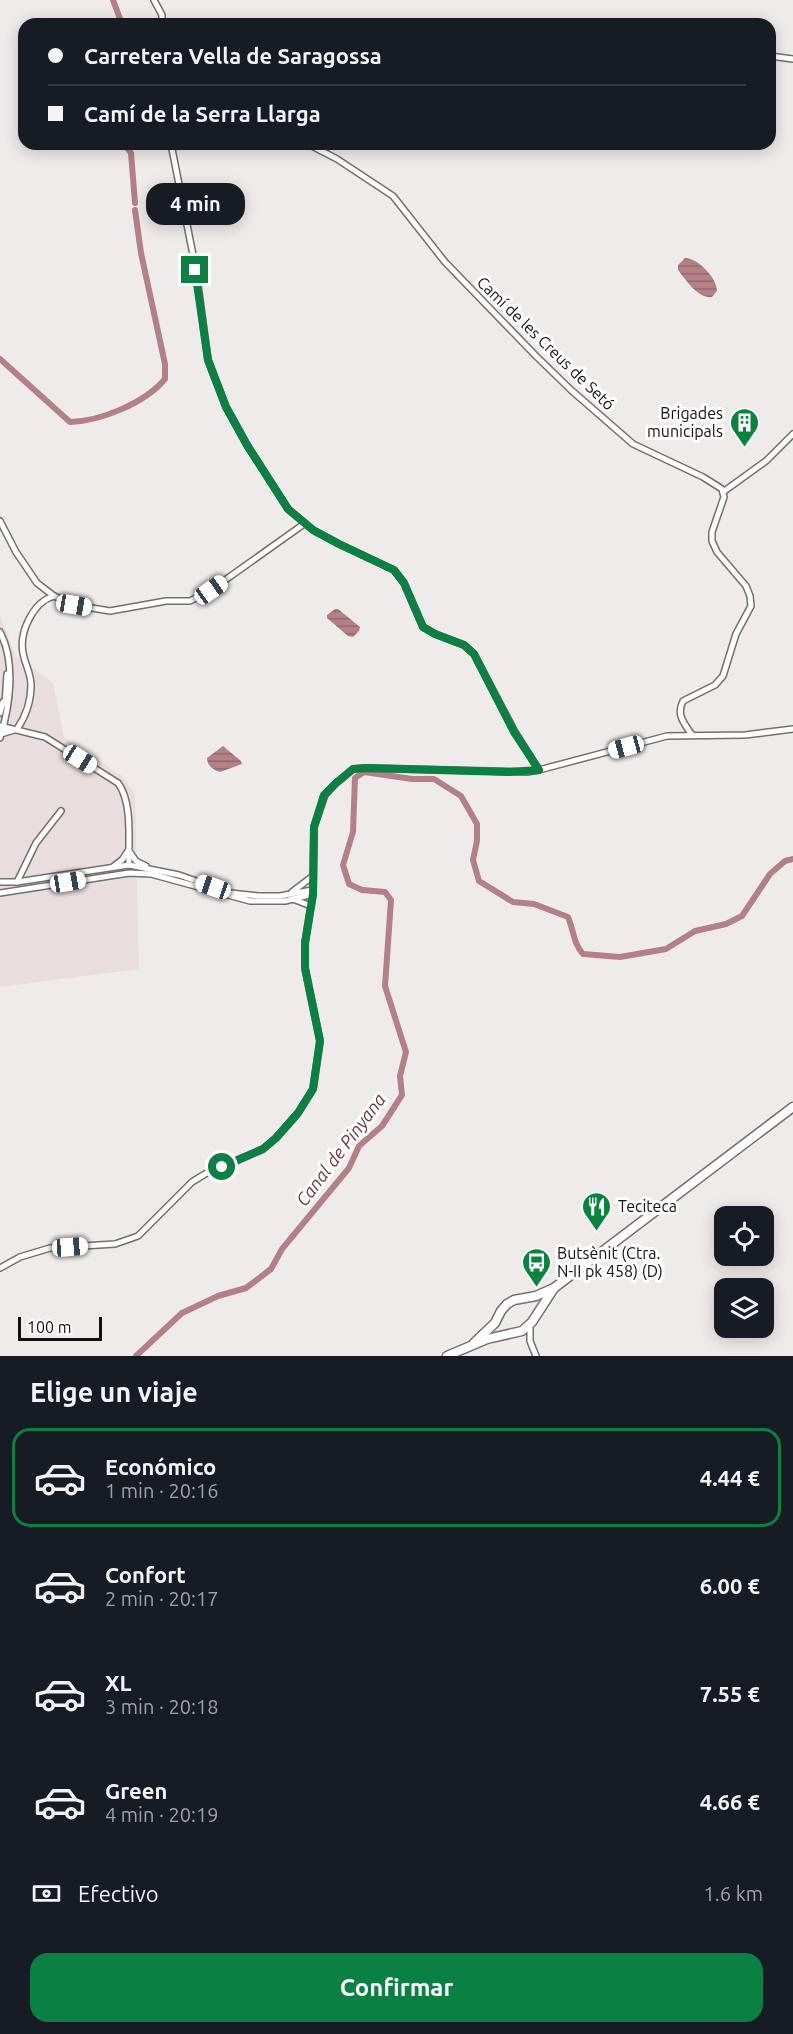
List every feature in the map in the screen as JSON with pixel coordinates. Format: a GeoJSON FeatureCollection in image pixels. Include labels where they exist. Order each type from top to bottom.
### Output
{"type":"FeatureCollection","features":[{"type":"Feature","properties":{"kind":"main road"},"geometry":{"type":"LineString","coordinates":[[474,1344],[498,1319],[507,1304],[554,1288],[793,1107]]}},
{"type":"Feature","properties":{"kind":"main road"},"geometry":{"type":"LineString","coordinates":[[447,1356],[530,1325],[554,1288]]}},
{"type":"Feature","properties":{"kind":"main road"},"geometry":{"type":"LineString","coordinates":[[523,1299],[532,1304],[535,1315]]}},
{"type":"Feature","properties":{"kind":"main road"},"geometry":{"type":"LineString","coordinates":[[498,1319],[500,1328],[511,1333]]}},
{"type":"Feature","properties":{"kind":"street"},"geometry":{"type":"LineString","coordinates":[[154,0],[163,18]]}},
{"type":"Feature","properties":{"kind":"street"},"geometry":{"type":"LineString","coordinates":[[776,57],[793,59]]}},
{"type":"Feature","properties":{"kind":"street"},"geometry":{"type":"LineString","coordinates":[[172,150],[195,270],[208,360],[226,407],[247,445],[288,509],[304,524],[398,573],[423,627],[464,645],[474,654],[514,732],[539,770]]}},
{"type":"Feature","properties":{"kind":"street","name":"Camí de les Creus de Setó"},"geometry":{"type":"LineString","coordinates":[[320,150],[393,196],[446,262],[536,356],[570,390],[633,444],[703,477],[723,492]]}},
{"type":"Feature","properties":{"kind":"street"},"geometry":{"type":"LineString","coordinates":[[693,735],[681,717],[680,710],[683,701],[715,685],[723,676],[736,634],[751,606],[746,586],[717,552],[712,541],[712,532],[724,497],[723,492],[766,461],[793,434]]}},
{"type":"Feature","properties":{"kind":"street"},"geometry":{"type":"LineString","coordinates":[[0,520],[16,552],[37,583],[54,596],[74,605],[110,611],[166,602],[190,601],[211,590],[304,524]]}},
{"type":"Feature","properties":{"kind":"street"},"geometry":{"type":"LineString","coordinates":[[8,673],[1,736],[17,729],[27,711],[31,684],[22,642],[33,609],[46,598],[54,596]]}},
{"type":"Feature","properties":{"kind":"street"},"geometry":{"type":"LineString","coordinates":[[0,632],[6,644],[10,687],[6,717],[2,726]]}},
{"type":"Feature","properties":{"kind":"street"},"geometry":{"type":"LineString","coordinates":[[0,713],[5,694]]}},
{"type":"Feature","properties":{"kind":"street"},"geometry":{"type":"LineString","coordinates":[[6,717],[17,729]]}},
{"type":"Feature","properties":{"kind":"street"},"geometry":{"type":"LineString","coordinates":[[2,726],[45,737],[118,783],[128,804],[129,865]]}},
{"type":"Feature","properties":{"kind":"street"},"geometry":{"type":"LineString","coordinates":[[0,1268],[21,1257],[50,1248],[115,1244],[138,1236],[192,1182],[263,1149],[298,1113],[313,1089],[320,1041],[305,968],[305,943],[313,892],[314,827],[324,795],[353,769],[508,772],[539,770],[658,738],[745,735],[793,729]]}},
{"type":"Feature","properties":{"kind":"street"},"geometry":{"type":"LineString","coordinates":[[17,882],[36,843],[61,811]]}},
{"type":"Feature","properties":{"kind":"street"},"geometry":{"type":"LineString","coordinates":[[112,867],[122,860],[128,849]]}},
{"type":"Feature","properties":{"kind":"street"},"geometry":{"type":"LineString","coordinates":[[128,849],[136,861],[151,868]]}},
{"type":"Feature","properties":{"kind":"street"},"geometry":{"type":"LineString","coordinates":[[129,865],[143,873]]}},
{"type":"Feature","properties":{"kind":"street"},"geometry":{"type":"LineString","coordinates":[[112,875],[129,865]]}},
{"type":"Feature","properties":{"kind":"street"},"geometry":{"type":"LineString","coordinates":[[0,882],[17,882],[129,865],[179,875],[231,893],[292,896],[311,906]]}},
{"type":"Feature","properties":{"kind":"street"},"geometry":{"type":"LineString","coordinates":[[0,893],[129,873],[143,873],[179,881],[250,901],[265,902],[313,892]]}},
{"type":"Feature","properties":{"kind":"street"},"geometry":{"type":"LineString","coordinates":[[292,896],[313,876]]}},
{"type":"Feature","properties":{"kind":"street"},"geometry":{"type":"LineString","coordinates":[[530,1325],[531,1345]]}},
{"type":"Feature","properties":{"kind":"street"},"geometry":{"type":"LineString","coordinates":[[511,1333],[526,1340],[536,1356]]}},
{"type":"Feature","properties":{"kind":"shaded area"},"geometry":{"type":"Polygon","coordinates":[[[685,258],[701,265],[714,280],[717,291],[712,297],[697,292],[678,270],[678,265],[685,258]]]}},
{"type":"Feature","properties":{"kind":"shaded area"},"geometry":{"type":"Polygon","coordinates":[[[338,609],[360,627],[353,637],[348,636],[327,618],[327,615],[338,609]]]}},
{"type":"Feature","properties":{"kind":"shaded area"},"geometry":{"type":"Polygon","coordinates":[[[0,615],[15,655],[53,683],[64,737],[121,775],[135,794],[139,969],[0,987],[0,615]]]}},
{"type":"Feature","properties":{"kind":"shaded area"},"geometry":{"type":"Polygon","coordinates":[[[223,746],[242,764],[220,772],[211,767],[207,758],[223,746]]]}},
{"type":"Feature","properties":{"kind":"waterway","name":"Canal de Pinyana"},"geometry":{"type":"LineString","coordinates":[[113,0],[120,18]]}},
{"type":"Feature","properties":{"kind":"waterway","name":"Canal de Pinyana"},"geometry":{"type":"LineString","coordinates":[[129,150],[131,153],[135,203]]}},
{"type":"Feature","properties":{"kind":"waterway","name":"Canal de Pinyana"},"geometry":{"type":"LineString","coordinates":[[0,359],[70,422],[95,418],[122,409],[146,396],[165,379],[165,364],[141,253],[135,210]]}},
{"type":"Feature","properties":{"kind":"waterway","name":"Canal de Pinyana"},"geometry":{"type":"LineString","coordinates":[[136,1356],[182,1313],[218,1296],[246,1288],[271,1269],[282,1249],[349,1168],[359,1146],[382,1126],[402,1095],[400,1076],[406,1052],[385,986],[391,900],[385,892],[362,890],[349,884],[343,865],[353,832],[355,778],[364,772],[412,779],[434,779],[461,796],[477,824],[477,841],[473,860],[479,881],[513,902],[534,904],[568,917],[575,941],[583,954],[620,957],[666,949],[695,931],[726,924],[742,916],[770,874],[785,861],[793,859]]}},
{"type":"Feature","properties":{"kind":"place","name":"Brigades municipals"},"geometry":{"type":"Point","coordinates":[744,448]}},
{"type":"Feature","properties":{"kind":"place","name":"Teciteca"},"geometry":{"type":"Point","coordinates":[597,1232]}},
{"type":"Feature","properties":{"kind":"place","name":"Butsènit (Ctra. N-II pk 458) (D)"},"geometry":{"type":"Point","coordinates":[536,1288]}},
{"type":"Feature","properties":{"kind":"route"},"geometry":{"type":"LineString","coordinates":[[195,270],[208,360],[226,407],[288,509],[313,530],[398,573],[423,627],[464,645],[474,654],[514,732],[539,770],[508,772],[353,769],[324,795],[314,827],[313,894],[305,943],[305,968],[320,1041],[313,1089],[298,1113],[276,1138],[263,1149],[222,1167]]}}]}
